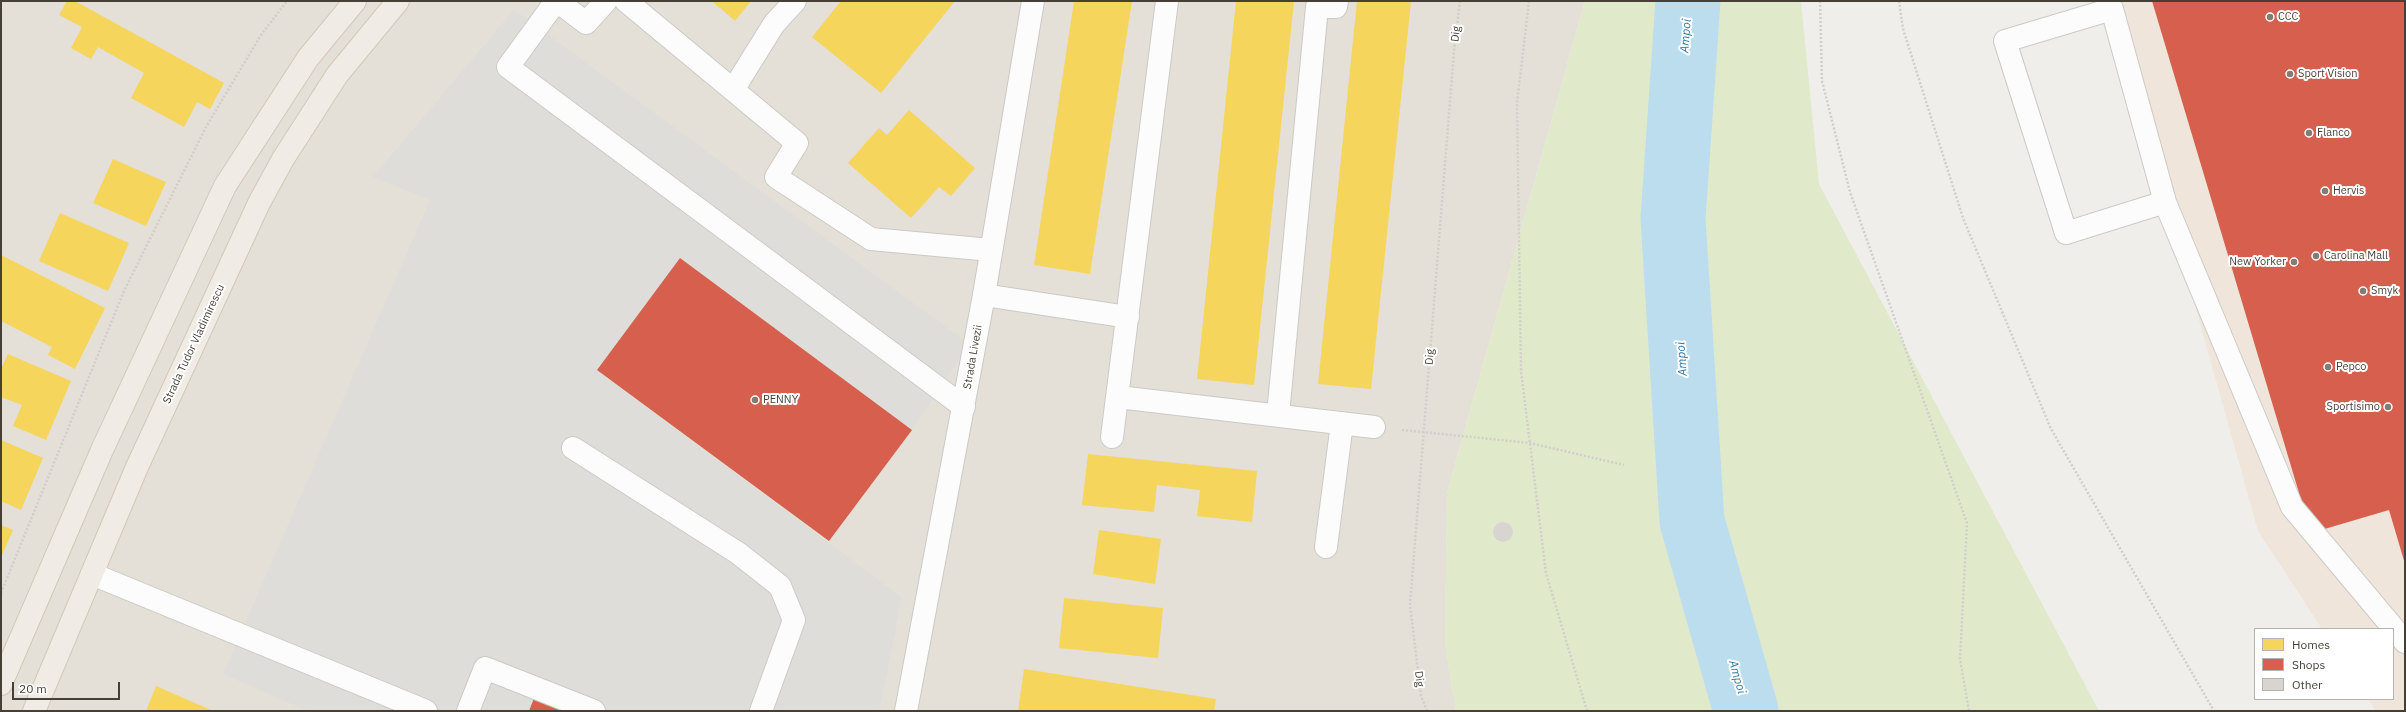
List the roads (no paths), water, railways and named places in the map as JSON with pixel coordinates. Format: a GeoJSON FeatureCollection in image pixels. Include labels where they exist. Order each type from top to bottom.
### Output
{"type":"FeatureCollection","features":[{"type":"Feature","properties":{"kind":"main road"},"geometry":{"type":"LineString","coordinates":[[1,684],[102,450],[225,186],[308,58],[355,1]]}},
{"type":"Feature","properties":{"kind":"main road","name":"Strada Tudor Vladimirescu"},"geometry":{"type":"LineString","coordinates":[[34,711],[137,467],[262,196],[282,159],[337,75],[398,1]]}},
{"type":"Feature","properties":{"kind":"street"},"geometry":{"type":"LineString","coordinates":[[606,1],[586,24],[556,1],[508,67],[964,407]]}},
{"type":"Feature","properties":{"kind":"street"},"geometry":{"type":"LineString","coordinates":[[626,1],[797,143],[776,177],[871,239],[992,250]]}},
{"type":"Feature","properties":{"kind":"street"},"geometry":{"type":"LineString","coordinates":[[733,90],[774,24],[795,1]]}},
{"type":"Feature","properties":{"kind":"street","name":"Strada Livezii"},"geometry":{"type":"LineString","coordinates":[[906,711],[964,407],[992,250],[1033,1]]}},
{"type":"Feature","properties":{"kind":"street"},"geometry":{"type":"LineString","coordinates":[[1112,437],[1167,1]]}},
{"type":"Feature","properties":{"kind":"street"},"geometry":{"type":"LineString","coordinates":[[1278,414],[1317,7],[1336,7],[1337,1]]}},
{"type":"Feature","properties":{"kind":"street"},"geometry":{"type":"LineString","coordinates":[[2165,202],[2066,233],[2005,41],[2112,9],[2165,202],[2292,507],[2393,628]]}},
{"type":"Feature","properties":{"kind":"street"},"geometry":{"type":"LineString","coordinates":[[984,295],[1128,316]]}},
{"type":"Feature","properties":{"kind":"street"},"geometry":{"type":"LineString","coordinates":[[1118,397],[1278,414],[1374,427]]}},
{"type":"Feature","properties":{"kind":"street"},"geometry":{"type":"LineString","coordinates":[[1326,547],[1342,423]]}},
{"type":"Feature","properties":{"kind":"street"},"geometry":{"type":"LineString","coordinates":[[573,448],[738,553],[780,586],[794,620],[761,711]]}},
{"type":"Feature","properties":{"kind":"street"},"geometry":{"type":"LineString","coordinates":[[92,574],[426,711]]}},
{"type":"Feature","properties":{"kind":"street"},"geometry":{"type":"LineString","coordinates":[[2394,629],[2405,642]]}},
{"type":"Feature","properties":{"kind":"street"},"geometry":{"type":"LineString","coordinates":[[468,711],[485,668],[594,711]]}},
{"type":"Feature","properties":{"kind":"waterway","name":"Ampoi"},"geometry":{"type":"LineString","coordinates":[[1688,1],[1673,218],[1692,521],[1746,711]]}},
{"type":"Feature","properties":{"kind":"place","name":"CCC"},"geometry":{"type":"Point","coordinates":[2270,17]}},
{"type":"Feature","properties":{"kind":"place","name":"Sport Vision"},"geometry":{"type":"Point","coordinates":[2290,74]}},
{"type":"Feature","properties":{"kind":"place","name":"Flanco"},"geometry":{"type":"Point","coordinates":[2309,133]}},
{"type":"Feature","properties":{"kind":"place","name":"Hervis"},"geometry":{"type":"Point","coordinates":[2325,191]}},
{"type":"Feature","properties":{"kind":"place","name":"Carolina Mall"},"geometry":{"type":"Point","coordinates":[2316,256]}},
{"type":"Feature","properties":{"kind":"place","name":"New Yorker"},"geometry":{"type":"Point","coordinates":[2294,262]}},
{"type":"Feature","properties":{"kind":"place","name":"Smyk"},"geometry":{"type":"Point","coordinates":[2363,291]}},
{"type":"Feature","properties":{"kind":"place","name":"Pepco"},"geometry":{"type":"Point","coordinates":[2328,367]}},
{"type":"Feature","properties":{"kind":"place","name":"PENNY"},"geometry":{"type":"Point","coordinates":[755,400]}},
{"type":"Feature","properties":{"kind":"place","name":"Sportisimo"},"geometry":{"type":"Point","coordinates":[2388,407]}}]}
